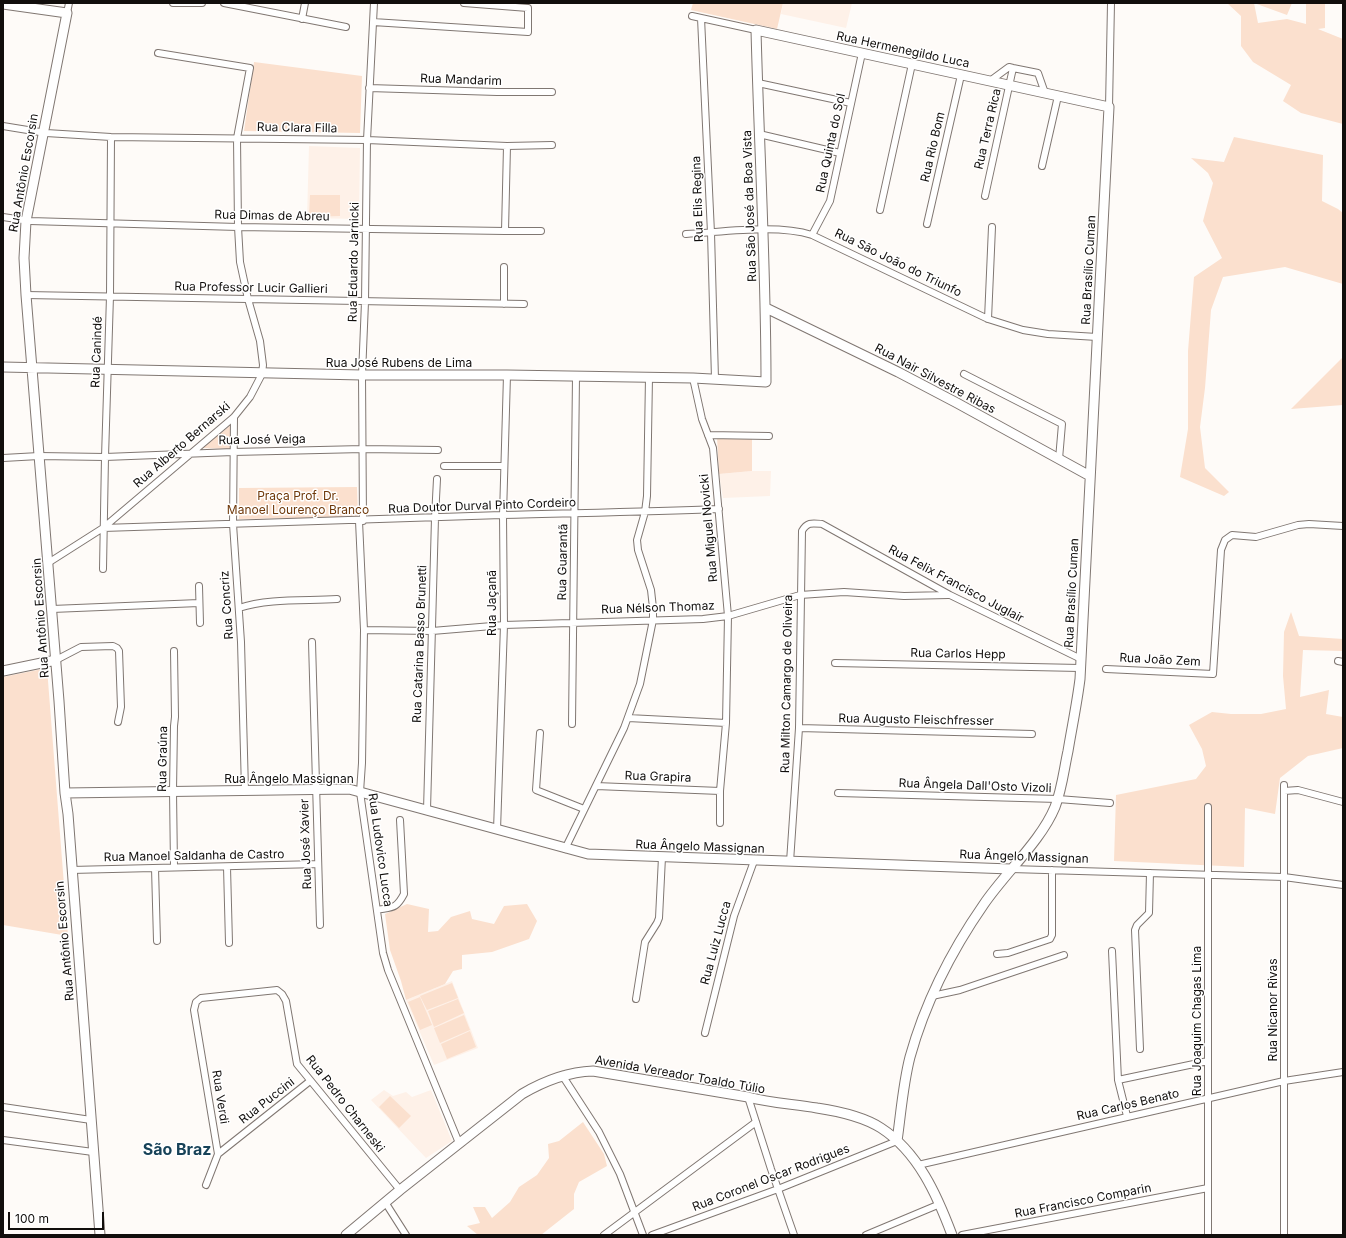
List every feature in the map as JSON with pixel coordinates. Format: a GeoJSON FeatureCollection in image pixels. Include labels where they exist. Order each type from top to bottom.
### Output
{"type":"FeatureCollection","features":[{"type":"Feature","properties":{"kind":"street","name":"Rua Antônio Escorsin"},"geometry":{"type":"LineString","coordinates":[[68,3],[59,58],[26,221],[24,258],[100,1235]]}},
{"type":"Feature","properties":{"kind":"street"},"geometry":{"type":"LineString","coordinates":[[174,3],[202,3]]}},
{"type":"Feature","properties":{"kind":"street"},"geometry":{"type":"LineString","coordinates":[[224,3],[346,27]]}},
{"type":"Feature","properties":{"kind":"street"},"geometry":{"type":"LineString","coordinates":[[302,19],[306,3]]}},
{"type":"Feature","properties":{"kind":"street","name":"Rua Eduardo Jarnicki"},"geometry":{"type":"LineString","coordinates":[[361,521],[363,449],[362,375],[365,302],[367,140],[374,3]]}},
{"type":"Feature","properties":{"kind":"street"},"geometry":{"type":"LineString","coordinates":[[373,22],[528,32],[528,8],[464,3]]}},
{"type":"Feature","properties":{"kind":"street","name":"Rua Brasílio Cuman"},"geometry":{"type":"LineString","coordinates":[[898,1140],[910,1057],[932,996],[972,922],[984,904],[1045,826],[1058,799],[1077,702],[1109,107],[1111,3]]}},
{"type":"Feature","properties":{"kind":"street"},"geometry":{"type":"LineString","coordinates":[[3,4],[67,12]]}},
{"type":"Feature","properties":{"kind":"street","name":"Rua Hermenegildo Luca"},"geometry":{"type":"LineString","coordinates":[[692,16],[1109,107]]}},
{"type":"Feature","properties":{"kind":"street","name":"Rua Elis Regina"},"geometry":{"type":"LineString","coordinates":[[701,18],[711,233],[715,379]]}},
{"type":"Feature","properties":{"kind":"street","name":"Rua São José da Boa Vista"},"geometry":{"type":"LineString","coordinates":[[756,30],[766,308],[766,382]]}},
{"type":"Feature","properties":{"kind":"street","name":"Rua Alberto Bernarski"},"geometry":{"type":"LineString","coordinates":[[48,563],[103,528],[234,417],[250,397],[262,374],[263,365],[260,341],[248,299],[240,262],[238,227],[236,138],[250,68],[158,53]]}},
{"type":"Feature","properties":{"kind":"street","name":"Rua Quinta do Sol"},"geometry":{"type":"LineString","coordinates":[[812,235],[830,201],[862,53]]}},
{"type":"Feature","properties":{"kind":"street"},"geometry":{"type":"LineString","coordinates":[[880,210],[912,64]]}},
{"type":"Feature","properties":{"kind":"street"},"geometry":{"type":"LineString","coordinates":[[990,81],[1009,67],[1038,73],[1045,93]]}},
{"type":"Feature","properties":{"kind":"street","name":"Rua Terra Rica"},"geometry":{"type":"LineString","coordinates":[[985,196],[1013,68]]}},
{"type":"Feature","properties":{"kind":"street","name":"Rua Rio Bom"},"geometry":{"type":"LineString","coordinates":[[927,224],[961,75]]}},
{"type":"Feature","properties":{"kind":"street"},"geometry":{"type":"LineString","coordinates":[[758,82],[851,103]]}},
{"type":"Feature","properties":{"kind":"street","name":"Rua Mandarim"},"geometry":{"type":"LineString","coordinates":[[369,88],[497,92],[552,92]]}},
{"type":"Feature","properties":{"kind":"street"},"geometry":{"type":"LineString","coordinates":[[1042,166],[1058,96]]}},
{"type":"Feature","properties":{"kind":"street","name":"Rua Clara Filla"},"geometry":{"type":"LineString","coordinates":[[3,126],[43,132],[111,137],[367,140],[507,146],[552,145]]}},
{"type":"Feature","properties":{"kind":"street"},"geometry":{"type":"LineString","coordinates":[[759,134],[840,153]]}},
{"type":"Feature","properties":{"kind":"street","name":"Rua Canindé"},"geometry":{"type":"LineString","coordinates":[[103,569],[110,296],[111,137]]}},
{"type":"Feature","properties":{"kind":"street"},"geometry":{"type":"LineString","coordinates":[[505,231],[507,146]]}},
{"type":"Feature","properties":{"kind":"street","name":"Rua Dimas de Abreu"},"geometry":{"type":"LineString","coordinates":[[3,217],[26,221],[111,224],[541,231]]}},
{"type":"Feature","properties":{"kind":"street"},"geometry":{"type":"LineString","coordinates":[[988,319],[992,227]]}},
{"type":"Feature","properties":{"kind":"street","name":"Rua São João do Triunfo"},"geometry":{"type":"LineString","coordinates":[[686,234],[791,230],[812,235],[988,319],[1023,330],[1048,334],[1097,336]]}},
{"type":"Feature","properties":{"kind":"street"},"geometry":{"type":"LineString","coordinates":[[504,267],[504,304]]}},
{"type":"Feature","properties":{"kind":"street","name":"Rua Professor Lucir Gallieri"},"geometry":{"type":"LineString","coordinates":[[26,295],[524,304]]}},
{"type":"Feature","properties":{"kind":"street","name":"Rua Nair Silvestre Ribas"},"geometry":{"type":"LineString","coordinates":[[766,308],[898,372],[1090,476]]}},
{"type":"Feature","properties":{"kind":"street","name":"Rua José Rubens de Lima"},"geometry":{"type":"LineString","coordinates":[[3,367],[262,374],[649,377],[766,382]]}},
{"type":"Feature","properties":{"kind":"street"},"geometry":{"type":"LineString","coordinates":[[964,374],[1062,424],[1059,459]]}},
{"type":"Feature","properties":{"kind":"street","name":"Rua Jaçanã"},"geometry":{"type":"LineString","coordinates":[[497,830],[504,625],[503,515],[507,375]]}},
{"type":"Feature","properties":{"kind":"street","name":"Rua Guarantã"},"geometry":{"type":"LineString","coordinates":[[572,724],[576,376]]}},
{"type":"Feature","properties":{"kind":"street"},"geometry":{"type":"LineString","coordinates":[[565,849],[628,718],[640,684],[653,620],[651,590],[638,550],[637,540],[645,512],[647,496],[649,377]]}},
{"type":"Feature","properties":{"kind":"street","name":"Rua Miguel Novicki"},"geometry":{"type":"LineString","coordinates":[[693,378],[702,419],[714,448],[728,616],[726,723],[720,791],[720,823]]}},
{"type":"Feature","properties":{"kind":"street","name":"Rua Concriz"},"geometry":{"type":"LineString","coordinates":[[234,417],[233,524],[239,608],[245,790]]}},
{"type":"Feature","properties":{"kind":"street"},"geometry":{"type":"LineString","coordinates":[[708,435],[768,436]]}},
{"type":"Feature","properties":{"kind":"street","name":"Rua José Veiga"},"geometry":{"type":"LineString","coordinates":[[3,458],[39,456],[105,457],[191,453],[363,449],[438,450]]}},
{"type":"Feature","properties":{"kind":"street"},"geometry":{"type":"LineString","coordinates":[[444,466],[504,466]]}},
{"type":"Feature","properties":{"kind":"street","name":"Rua Catarina Basso Brunetti"},"geometry":{"type":"LineString","coordinates":[[427,810],[437,479]]}},
{"type":"Feature","properties":{"kind":"street","name":"Rua Doutor Durval Pinto Cordeiro"},"geometry":{"type":"LineString","coordinates":[[103,528],[719,509]]}},
{"type":"Feature","properties":{"kind":"street","name":"Rua Ludovico Lucca"},"geometry":{"type":"LineString","coordinates":[[361,521],[364,630],[362,763],[360,792],[383,953],[388,970],[459,1143]]}},
{"type":"Feature","properties":{"kind":"street","name":"Rua Milton Camargo de Oliveira"},"geometry":{"type":"LineString","coordinates":[[790,862],[799,728],[802,532],[805,526],[813,523],[822,524]]}},
{"type":"Feature","properties":{"kind":"street","name":"Rua Felix Francisco Juglair"},"geometry":{"type":"LineString","coordinates":[[822,524],[950,595],[1080,664]]}},
{"type":"Feature","properties":{"kind":"street","name":"Rua João Zem"},"geometry":{"type":"LineString","coordinates":[[1106,668],[1213,674],[1221,550],[1225,540],[1232,535],[1256,536],[1298,525],[1317,524],[1343,526]]}},
{"type":"Feature","properties":{"kind":"street"},"geometry":{"type":"LineString","coordinates":[[199,586],[200,623]]}},
{"type":"Feature","properties":{"kind":"street","name":"Rua Nélson Thomaz"},"geometry":{"type":"LineString","coordinates":[[364,630],[432,631],[504,625],[703,619],[728,616],[800,594],[844,592],[904,596],[950,595]]}},
{"type":"Feature","properties":{"kind":"street"},"geometry":{"type":"LineString","coordinates":[[239,608],[249,604],[270,602],[337,600]]}},
{"type":"Feature","properties":{"kind":"street"},"geometry":{"type":"LineString","coordinates":[[52,609],[199,603]]}},
{"type":"Feature","properties":{"kind":"street","name":"Rua José Xavier"},"geometry":{"type":"LineString","coordinates":[[312,642],[320,924]]}},
{"type":"Feature","properties":{"kind":"street"},"geometry":{"type":"LineString","coordinates":[[3,671],[56,660],[81,647],[113,646],[119,651],[120,707],[118,722]]}},
{"type":"Feature","properties":{"kind":"street","name":"Rua Graúna"},"geometry":{"type":"LineString","coordinates":[[174,651],[174,867]]}},
{"type":"Feature","properties":{"kind":"street","name":"Rua Carlos Hepp"},"geometry":{"type":"LineString","coordinates":[[835,663],[1080,664]]}},
{"type":"Feature","properties":{"kind":"street"},"geometry":{"type":"LineString","coordinates":[[628,718],[726,723]]}},
{"type":"Feature","properties":{"kind":"street","name":"Rua Augusto Fleischfresser"},"geometry":{"type":"LineString","coordinates":[[799,728],[1032,734]]}},
{"type":"Feature","properties":{"kind":"street"},"geometry":{"type":"LineString","coordinates":[[540,733],[536,790],[584,809]]}},
{"type":"Feature","properties":{"kind":"street","name":"Rua Grapira"},"geometry":{"type":"LineString","coordinates":[[596,786],[720,791]]}},
{"type":"Feature","properties":{"kind":"street","name":"Rua Nicanor Rivas"},"geometry":{"type":"LineString","coordinates":[[1284,1235],[1284,788],[1298,790],[1343,802]]}},
{"type":"Feature","properties":{"kind":"street","name":"Rua Ângelo Massignan"},"geometry":{"type":"LineString","coordinates":[[65,793],[344,789],[427,810],[565,849],[596,855],[1284,877],[1343,886]]}},
{"type":"Feature","properties":{"kind":"street","name":"Rua Ângela Dall'Osto Vizoli"},"geometry":{"type":"LineString","coordinates":[[838,793],[1058,799],[1110,803]]}},
{"type":"Feature","properties":{"kind":"street","name":"Rua Joaquim Chagas Lima"},"geometry":{"type":"LineString","coordinates":[[1208,806],[1208,1235]]}},
{"type":"Feature","properties":{"kind":"street"},"geometry":{"type":"LineString","coordinates":[[377,910],[400,903],[404,894],[400,820]]}},
{"type":"Feature","properties":{"kind":"street"},"geometry":{"type":"LineString","coordinates":[[636,999],[645,942],[659,918],[662,857]]}},
{"type":"Feature","properties":{"kind":"street","name":"Rua Luiz Lucca"},"geometry":{"type":"LineString","coordinates":[[705,1033],[734,916],[754,861]]}},
{"type":"Feature","properties":{"kind":"street","name":"Rua Manoel Saldanha de Castro"},"geometry":{"type":"LineString","coordinates":[[71,870],[318,864]]}},
{"type":"Feature","properties":{"kind":"street"},"geometry":{"type":"LineString","coordinates":[[227,867],[229,942]]}},
{"type":"Feature","properties":{"kind":"street"},"geometry":{"type":"LineString","coordinates":[[155,868],[157,941]]}},
{"type":"Feature","properties":{"kind":"street"},"geometry":{"type":"LineString","coordinates":[[997,954],[1008,953],[1050,939],[1052,934],[1052,870]]}},
{"type":"Feature","properties":{"kind":"street"},"geometry":{"type":"LineString","coordinates":[[1140,1049],[1134,930],[1149,913],[1150,873]]}},
{"type":"Feature","properties":{"kind":"street"},"geometry":{"type":"LineString","coordinates":[[1112,951],[1118,1080],[1126,1116]]}},
{"type":"Feature","properties":{"kind":"street"},"geometry":{"type":"LineString","coordinates":[[932,996],[960,990],[1064,955]]}},
{"type":"Feature","properties":{"kind":"street","name":"Rua Pedro Charneski"},"geometry":{"type":"LineString","coordinates":[[194,1010],[196,1002],[201,998],[277,990],[282,994],[286,1000],[297,1064],[400,1190]]}},
{"type":"Feature","properties":{"kind":"street","name":"Rua Verdi"},"geometry":{"type":"LineString","coordinates":[[194,1010],[218,1154]]}},
{"type":"Feature","properties":{"kind":"street"},"geometry":{"type":"LineString","coordinates":[[1118,1080],[1208,1061]]}},
{"type":"Feature","properties":{"kind":"street","name":"Avenida Vereador Toaldo Túlio"},"geometry":{"type":"LineString","coordinates":[[346,1235],[385,1202],[522,1094],[538,1084],[562,1075],[579,1071],[593,1071],[748,1097],[762,1101],[818,1108],[854,1116],[880,1127],[898,1140],[918,1165],[940,1204],[952,1235]]}},
{"type":"Feature","properties":{"kind":"street","name":"Rua Carlos Benato"},"geometry":{"type":"LineString","coordinates":[[918,1165],[1126,1116],[1284,1081],[1343,1072]]}},
{"type":"Feature","properties":{"kind":"street"},"geometry":{"type":"LineString","coordinates":[[562,1075],[599,1132],[620,1174],[643,1235]]}},
{"type":"Feature","properties":{"kind":"street","name":"Rua Puccini"},"geometry":{"type":"LineString","coordinates":[[218,1154],[310,1081]]}},
{"type":"Feature","properties":{"kind":"street"},"geometry":{"type":"LineString","coordinates":[[748,1097],[794,1235]]}},
{"type":"Feature","properties":{"kind":"street"},"geometry":{"type":"LineString","coordinates":[[3,1106],[91,1120]]}},
{"type":"Feature","properties":{"kind":"street"},"geometry":{"type":"LineString","coordinates":[[604,1235],[756,1122]]}},
{"type":"Feature","properties":{"kind":"street"},"geometry":{"type":"LineString","coordinates":[[3,1140],[94,1152]]}},
{"type":"Feature","properties":{"kind":"street","name":"Rua Coronel Oscar Rodrigues"},"geometry":{"type":"LineString","coordinates":[[652,1235],[778,1189],[898,1140]]}},
{"type":"Feature","properties":{"kind":"street"},"geometry":{"type":"LineString","coordinates":[[206,1185],[218,1154]]}},
{"type":"Feature","properties":{"kind":"street","name":"Rua Francisco Comparin"},"geometry":{"type":"LineString","coordinates":[[962,1235],[1208,1188]]}},
{"type":"Feature","properties":{"kind":"street"},"geometry":{"type":"LineString","coordinates":[[385,1202],[406,1235]]}},
{"type":"Feature","properties":{"kind":"street"},"geometry":{"type":"LineString","coordinates":[[866,1235],[873,1234],[940,1204]]}},
{"type":"Feature","properties":{"kind":"shaded area"},"geometry":{"type":"Polygon","coordinates":[[[783,3],[852,3],[846,28],[781,14],[783,3]]]}},
{"type":"Feature","properties":{"kind":"shaded area"},"geometry":{"type":"Polygon","coordinates":[[[309,146],[360,148],[359,219],[307,218],[309,146]]]}},
{"type":"Feature","properties":{"kind":"shaded area"},"geometry":{"type":"Polygon","coordinates":[[[771,471],[770,496],[723,498],[719,474],[771,471]]]}},
{"type":"Feature","properties":{"kind":"shaded area"},"geometry":{"type":"Polygon","coordinates":[[[452,981],[478,1048],[434,1065],[406,1000],[452,981]]]}},
{"type":"Feature","properties":{"kind":"shaded area"},"geometry":{"type":"Polygon","coordinates":[[[384,1090],[393,1096],[406,1092],[412,1097],[431,1090],[452,1141],[426,1158],[371,1100],[384,1090]]]}},
{"type":"Feature","properties":{"kind":"green space"},"geometry":{"type":"Polygon","coordinates":[[[693,3],[783,3],[777,29],[691,10],[693,3]]]}},
{"type":"Feature","properties":{"kind":"green space"},"geometry":{"type":"Polygon","coordinates":[[[1227,3],[1254,3],[1258,23],[1287,19],[1306,24],[1306,3],[1325,3],[1325,28],[1318,29],[1343,39],[1343,124],[1301,113],[1283,101],[1291,85],[1253,62],[1241,46],[1241,16],[1227,3]]]}},
{"type":"Feature","properties":{"kind":"green space"},"geometry":{"type":"Polygon","coordinates":[[[1254,3],[1292,3],[1287,15],[1254,3]]]}},
{"type":"Feature","properties":{"kind":"green space"},"geometry":{"type":"Polygon","coordinates":[[[254,62],[362,76],[360,133],[244,131],[254,62]]]}},
{"type":"Feature","properties":{"kind":"green space"},"geometry":{"type":"Polygon","coordinates":[[[1234,137],[1323,155],[1322,201],[1343,213],[1343,284],[1285,267],[1223,277],[1211,310],[1205,388],[1200,427],[1205,468],[1229,492],[1224,496],[1180,477],[1188,429],[1188,351],[1194,277],[1222,258],[1203,221],[1213,183],[1208,173],[1191,158],[1224,162],[1234,137]]]}},
{"type":"Feature","properties":{"kind":"green space"},"geometry":{"type":"Polygon","coordinates":[[[310,195],[340,195],[340,216],[309,217],[310,195]]]}},
{"type":"Feature","properties":{"kind":"green space"},"geometry":{"type":"Polygon","coordinates":[[[1343,357],[1343,405],[1291,409],[1343,357]]]}},
{"type":"Feature","properties":{"kind":"green space"},"geometry":{"type":"Polygon","coordinates":[[[231,425],[230,449],[202,448],[231,425]]]}},
{"type":"Feature","properties":{"kind":"green space"},"geometry":{"type":"Polygon","coordinates":[[[717,437],[752,438],[752,471],[719,474],[717,437]]]}},
{"type":"Feature","properties":{"kind":"green space","name":"Praça Prof. Dr. Manoel Lourenço Branco"},"geometry":{"type":"Polygon","coordinates":[[[357,487],[358,517],[239,519],[239,488],[357,487]]]}},
{"type":"Feature","properties":{"kind":"green space"},"geometry":{"type":"Polygon","coordinates":[[[1291,612],[1299,636],[1343,639],[1343,651],[1303,650],[1300,697],[1329,690],[1326,714],[1343,717],[1343,748],[1308,756],[1280,778],[1275,814],[1245,808],[1244,867],[1114,861],[1116,795],[1196,779],[1206,766],[1202,749],[1189,725],[1212,712],[1231,714],[1261,714],[1286,709],[1283,676],[1284,632],[1291,612]]]}},
{"type":"Feature","properties":{"kind":"green space"},"geometry":{"type":"Polygon","coordinates":[[[47,668],[68,936],[3,925],[3,677],[47,668]]]}},
{"type":"Feature","properties":{"kind":"green space"},"geometry":{"type":"Polygon","coordinates":[[[407,904],[429,909],[428,932],[438,931],[451,917],[470,911],[472,919],[494,924],[504,906],[527,904],[537,921],[529,939],[492,952],[462,955],[462,969],[453,971],[445,984],[406,1000],[390,950],[385,914],[407,904]]]}},
{"type":"Feature","properties":{"kind":"green space"},"geometry":{"type":"Polygon","coordinates":[[[452,983],[458,998],[427,1010],[420,996],[452,983]]]}},
{"type":"Feature","properties":{"kind":"green space"},"geometry":{"type":"Polygon","coordinates":[[[420,997],[432,1025],[420,1030],[408,1002],[420,997]]]}},
{"type":"Feature","properties":{"kind":"green space"},"geometry":{"type":"Polygon","coordinates":[[[458,999],[464,1013],[434,1027],[428,1011],[458,999]]]}},
{"type":"Feature","properties":{"kind":"green space"},"geometry":{"type":"Polygon","coordinates":[[[464,1015],[470,1030],[440,1043],[434,1028],[464,1015]]]}},
{"type":"Feature","properties":{"kind":"green space"},"geometry":{"type":"Polygon","coordinates":[[[470,1031],[476,1047],[447,1059],[441,1044],[470,1031]]]}},
{"type":"Feature","properties":{"kind":"green space"},"geometry":{"type":"Polygon","coordinates":[[[390,1096],[411,1116],[399,1128],[379,1107],[390,1096]]]}},
{"type":"Feature","properties":{"kind":"green space"},"geometry":{"type":"Polygon","coordinates":[[[583,1122],[604,1154],[607,1166],[579,1182],[574,1194],[574,1209],[541,1235],[478,1235],[467,1226],[480,1223],[473,1207],[485,1207],[492,1218],[510,1202],[519,1187],[537,1175],[549,1158],[548,1144],[559,1141],[583,1122]]]}},
{"type":"Feature","properties":{"kind":"district","name":"São Braz"},"geometry":{"type":"Point","coordinates":[177,1150]}}]}
